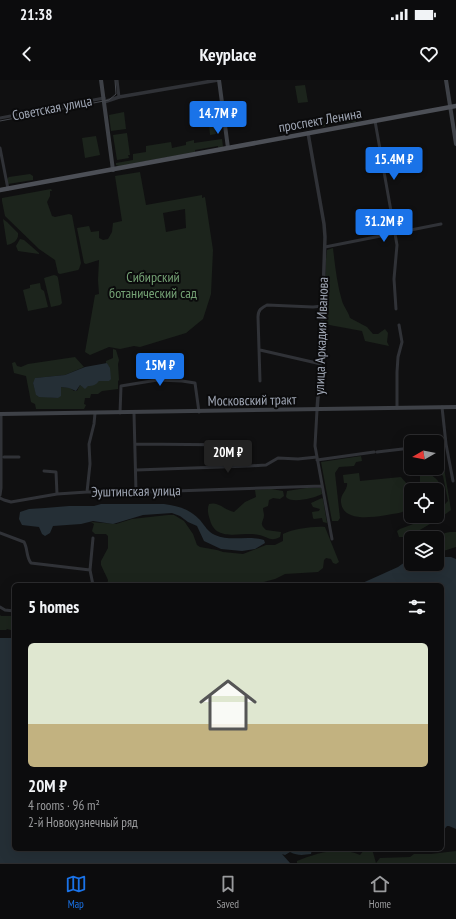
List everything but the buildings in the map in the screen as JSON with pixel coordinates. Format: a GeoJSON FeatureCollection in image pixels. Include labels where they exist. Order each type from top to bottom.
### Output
{"type":"FeatureCollection","features":[{"type":"Feature","properties":{"kind":"main road"},"geometry":{"type":"LineString","coordinates":[[102,80],[113,170]]}},
{"type":"Feature","properties":{"kind":"main road"},"geometry":{"type":"LineString","coordinates":[[218,80],[228,148]]}},
{"type":"Feature","properties":{"kind":"main road"},"geometry":{"type":"LineString","coordinates":[[446,80],[456,144]]}},
{"type":"Feature","properties":{"kind":"main road","name":"проспект Ленина"},"geometry":{"type":"LineString","coordinates":[[0,190],[456,106]]}},
{"type":"Feature","properties":{"kind":"main road","name":"Московский тракт"},"geometry":{"type":"LineString","coordinates":[[1,414],[456,407]]}},
{"type":"Feature","properties":{"kind":"street"},"geometry":{"type":"LineString","coordinates":[[117,80],[119,97]]}},
{"type":"Feature","properties":{"kind":"street","name":"Советская улица"},"geometry":{"type":"LineString","coordinates":[[0,118],[218,80]]}},
{"type":"Feature","properties":{"kind":"street"},"geometry":{"type":"LineString","coordinates":[[375,121],[397,245],[394,279],[396,309]]}},
{"type":"Feature","properties":{"kind":"street","name":"улица Аркадия Иванова"},"geometry":{"type":"LineString","coordinates":[[308,133],[324,224],[325,247],[321,364],[316,446],[317,459],[332,539]]}},
{"type":"Feature","properties":{"kind":"street"},"geometry":{"type":"LineString","coordinates":[[0,148],[8,189]]}},
{"type":"Feature","properties":{"kind":"street"},"geometry":{"type":"LineString","coordinates":[[325,247],[441,224]]}},
{"type":"Feature","properties":{"kind":"street"},"geometry":{"type":"LineString","coordinates":[[260,381],[258,312],[261,308],[267,306],[323,306]]}},
{"type":"Feature","properties":{"kind":"street"},"geometry":{"type":"LineString","coordinates":[[397,408],[398,356],[402,342],[400,325]]}},
{"type":"Feature","properties":{"kind":"street"},"geometry":{"type":"LineString","coordinates":[[260,350],[321,364]]}},
{"type":"Feature","properties":{"kind":"street"},"geometry":{"type":"LineString","coordinates":[[120,413],[121,386],[157,380],[182,380],[195,383],[199,412]]}},
{"type":"Feature","properties":{"kind":"street"},"geometry":{"type":"LineString","coordinates":[[442,407],[446,444],[453,481]]}},
{"type":"Feature","properties":{"kind":"street"},"geometry":{"type":"LineString","coordinates":[[87,492],[90,464],[89,444],[95,413]]}},
{"type":"Feature","properties":{"kind":"street"},"geometry":{"type":"LineString","coordinates":[[134,413],[136,492]]}},
{"type":"Feature","properties":{"kind":"street"},"geometry":{"type":"LineString","coordinates":[[0,495],[1,414]]}},
{"type":"Feature","properties":{"kind":"street"},"geometry":{"type":"LineString","coordinates":[[135,444],[183,443],[240,445],[247,442]]}},
{"type":"Feature","properties":{"kind":"street"},"geometry":{"type":"LineString","coordinates":[[136,470],[266,465],[278,458],[317,459],[404,449]]}},
{"type":"Feature","properties":{"kind":"street"},"geometry":{"type":"LineString","coordinates":[[4,457],[20,457]]}},
{"type":"Feature","properties":{"kind":"street"},"geometry":{"type":"LineString","coordinates":[[44,471],[56,472],[56,494]]}},
{"type":"Feature","properties":{"kind":"street","name":"Эуштинская улица"},"geometry":{"type":"LineString","coordinates":[[0,498],[11,502],[56,494],[87,492],[136,492],[322,486]]}},
{"type":"Feature","properties":{"kind":"street"},"geometry":{"type":"LineString","coordinates":[[0,533],[24,542],[28,559],[31,563],[90,570]]}},
{"type":"Feature","properties":{"kind":"street"},"geometry":{"type":"LineString","coordinates":[[93,538],[90,570],[93,583]]}},
{"type":"Feature","properties":{"kind":"street"},"geometry":{"type":"LineString","coordinates":[[0,607],[5,610],[12,611]]}},
{"type":"Feature","properties":{"kind":"green space"},"geometry":{"type":"Polygon","coordinates":[[[305,85],[308,102],[298,103],[295,86],[305,85]]]}},
{"type":"Feature","properties":{"kind":"green space"},"geometry":{"type":"Polygon","coordinates":[[[217,107],[220,127],[215,128],[216,134],[210,135],[209,124],[213,123],[211,108],[217,107]]]}},
{"type":"Feature","properties":{"kind":"green space"},"geometry":{"type":"Polygon","coordinates":[[[124,112],[126,129],[111,131],[109,115],[124,112]]]}},
{"type":"Feature","properties":{"kind":"green space"},"geometry":{"type":"Polygon","coordinates":[[[355,116],[356,122],[338,123],[322,127],[321,122],[355,116]]]}},
{"type":"Feature","properties":{"kind":"green space"},"geometry":{"type":"Polygon","coordinates":[[[127,133],[130,155],[128,155],[129,158],[117,160],[113,135],[127,133]]]}},
{"type":"Feature","properties":{"kind":"green space"},"geometry":{"type":"Polygon","coordinates":[[[96,136],[100,155],[85,158],[82,138],[96,136]]]}},
{"type":"Feature","properties":{"kind":"green space"},"geometry":{"type":"Polygon","coordinates":[[[222,139],[223,147],[218,148],[218,146],[195,150],[195,152],[119,166],[116,165],[116,163],[133,160],[133,154],[146,152],[146,146],[171,142],[172,148],[186,145],[186,142],[194,140],[194,143],[222,139]]]}},
{"type":"Feature","properties":{"kind":"green space","name":"Сибирский ботанический сад"},"geometry":{"type":"Polygon","coordinates":[[[140,172],[146,205],[202,195],[202,198],[205,197],[213,250],[211,294],[203,319],[186,333],[140,347],[134,346],[120,349],[109,347],[90,355],[85,352],[95,295],[99,294],[99,260],[86,264],[84,263],[77,228],[89,226],[91,232],[99,231],[99,238],[103,240],[108,239],[112,232],[113,223],[122,221],[115,176],[140,172]],[[185,209],[163,213],[166,232],[186,228],[185,209]]]}},
{"type":"Feature","properties":{"kind":"green space"},"geometry":{"type":"Polygon","coordinates":[[[30,174],[33,176],[33,180],[8,184],[7,179],[9,177],[30,174]]]}},
{"type":"Feature","properties":{"kind":"green space"},"geometry":{"type":"Polygon","coordinates":[[[51,189],[52,191],[50,191],[50,196],[47,202],[52,216],[72,215],[81,263],[78,270],[60,274],[58,273],[55,260],[39,249],[5,216],[2,201],[2,198],[51,189]]]}},
{"type":"Feature","properties":{"kind":"green space"},"geometry":{"type":"Polygon","coordinates":[[[3,219],[18,233],[18,238],[11,244],[7,245],[3,219]]]}},
{"type":"Feature","properties":{"kind":"green space"},"geometry":{"type":"Polygon","coordinates":[[[20,239],[24,240],[39,254],[18,251],[16,246],[20,239]]]}},
{"type":"Feature","properties":{"kind":"green space"},"geometry":{"type":"Polygon","coordinates":[[[333,248],[340,295],[350,318],[367,327],[373,334],[378,334],[385,329],[388,333],[387,342],[389,346],[365,341],[362,331],[324,324],[327,250],[333,248]]]}},
{"type":"Feature","properties":{"kind":"green space"},"geometry":{"type":"Polygon","coordinates":[[[54,275],[58,278],[62,303],[51,307],[44,278],[54,275]]]}},
{"type":"Feature","properties":{"kind":"green space"},"geometry":{"type":"Polygon","coordinates":[[[40,283],[41,289],[44,291],[48,307],[28,311],[23,290],[30,288],[30,285],[40,283]]]}},
{"type":"Feature","properties":{"kind":"green space"},"geometry":{"type":"Polygon","coordinates":[[[113,349],[116,350],[119,360],[118,389],[102,391],[98,394],[91,394],[90,398],[85,398],[84,404],[86,405],[84,409],[36,409],[35,404],[31,402],[26,376],[14,373],[12,363],[15,362],[17,366],[21,367],[28,364],[75,357],[84,367],[65,375],[36,378],[33,383],[37,396],[58,398],[61,387],[70,388],[77,391],[80,385],[83,387],[99,381],[110,380],[110,370],[106,361],[113,358],[113,349]]]}},
{"type":"Feature","properties":{"kind":"green space"},"geometry":{"type":"Polygon","coordinates":[[[361,456],[362,461],[356,462],[354,466],[339,467],[335,473],[340,518],[338,521],[332,521],[321,462],[361,456]]]}},
{"type":"Feature","properties":{"kind":"green space"},"geometry":{"type":"Polygon","coordinates":[[[444,468],[451,510],[444,515],[444,504],[448,501],[443,476],[444,468]]]}},
{"type":"Feature","properties":{"kind":"green space"},"geometry":{"type":"Polygon","coordinates":[[[359,473],[360,481],[401,477],[406,483],[404,483],[404,511],[375,517],[356,517],[349,514],[343,509],[341,502],[347,485],[347,483],[344,483],[343,475],[359,473]]]}},
{"type":"Feature","properties":{"kind":"green space"},"geometry":{"type":"Polygon","coordinates":[[[420,475],[431,475],[439,483],[420,483],[420,475]]]}},
{"type":"Feature","properties":{"kind":"green space"},"geometry":{"type":"Polygon","coordinates":[[[306,488],[321,488],[322,494],[309,499],[298,500],[289,499],[286,497],[287,491],[306,488]]]}},
{"type":"Feature","properties":{"kind":"green space"},"geometry":{"type":"Polygon","coordinates":[[[271,489],[283,491],[284,496],[280,499],[273,498],[269,500],[268,506],[263,508],[264,517],[262,526],[266,530],[281,532],[280,537],[272,539],[252,534],[230,535],[224,534],[213,527],[208,514],[209,504],[213,503],[234,512],[245,502],[256,497],[255,490],[271,489]]]}},
{"type":"Feature","properties":{"kind":"green space"},"geometry":{"type":"Polygon","coordinates":[[[322,498],[327,523],[323,522],[322,518],[313,518],[312,512],[319,511],[320,509],[313,507],[311,503],[322,498]]]}},
{"type":"Feature","properties":{"kind":"green space"},"geometry":{"type":"Polygon","coordinates":[[[174,515],[184,521],[193,534],[197,545],[200,547],[223,552],[243,554],[266,545],[275,545],[283,541],[283,534],[287,532],[303,528],[325,527],[339,562],[336,564],[333,563],[331,559],[326,558],[324,560],[323,568],[318,572],[285,574],[275,579],[260,583],[107,583],[108,580],[101,565],[101,561],[108,548],[108,536],[106,534],[95,534],[92,531],[94,524],[91,522],[116,524],[132,519],[174,515]]]}},
{"type":"Feature","properties":{"kind":"green space"},"geometry":{"type":"Polygon","coordinates":[[[416,523],[432,523],[418,531],[404,531],[404,537],[399,537],[397,531],[416,523]]]}},
{"type":"Feature","properties":{"kind":"green space"},"geometry":{"type":"Polygon","coordinates":[[[456,532],[456,547],[444,551],[444,534],[456,532]]]}},
{"type":"Feature","properties":{"kind":"green space"},"geometry":{"type":"Polygon","coordinates":[[[0,615],[12,616],[12,630],[7,629],[0,630],[0,615]]]}},
{"type":"Feature","properties":{"kind":"green space"},"geometry":{"type":"Polygon","coordinates":[[[345,851],[360,855],[363,851],[373,851],[376,863],[297,863],[297,861],[320,853],[345,851]]]}},
{"type":"Feature","properties":{"kind":"green space"},"geometry":{"type":"Polygon","coordinates":[[[456,851],[456,863],[376,863],[380,858],[410,857],[414,854],[431,854],[456,851]]]}},
{"type":"Feature","properties":{"kind":"shaded area"},"geometry":{"type":"Polygon","coordinates":[[[107,363],[110,368],[111,379],[109,381],[99,381],[85,389],[80,385],[76,391],[61,387],[61,396],[58,398],[39,397],[36,395],[33,383],[35,378],[65,375],[85,367],[107,363]]]}},
{"type":"Feature","properties":{"kind":"shaded area"},"geometry":{"type":"Polygon","coordinates":[[[101,504],[164,504],[174,506],[192,513],[200,520],[208,531],[215,535],[227,538],[258,539],[264,540],[265,543],[255,549],[242,551],[221,549],[204,541],[197,526],[172,513],[143,515],[113,524],[93,521],[81,524],[53,526],[50,533],[45,536],[42,534],[39,527],[22,525],[19,519],[20,512],[29,509],[94,506],[101,504]]]}},
{"type":"Feature","properties":{"kind":"shaded area"},"geometry":{"type":"Polygon","coordinates":[[[444,557],[456,559],[456,829],[447,826],[444,830],[444,583],[362,583],[398,567],[404,563],[404,571],[444,571],[444,557]]]}},
{"type":"Feature","properties":{"kind":"shaded area"},"geometry":{"type":"Polygon","coordinates":[[[0,638],[12,638],[12,851],[312,851],[311,854],[303,855],[290,852],[285,855],[282,854],[290,863],[0,863],[0,638]]]}},
{"type":"Feature","properties":{"kind":"tram line"},"geometry":{"type":"LineString","coordinates":[[0,121],[109,100],[116,94],[115,80]]}}]}
